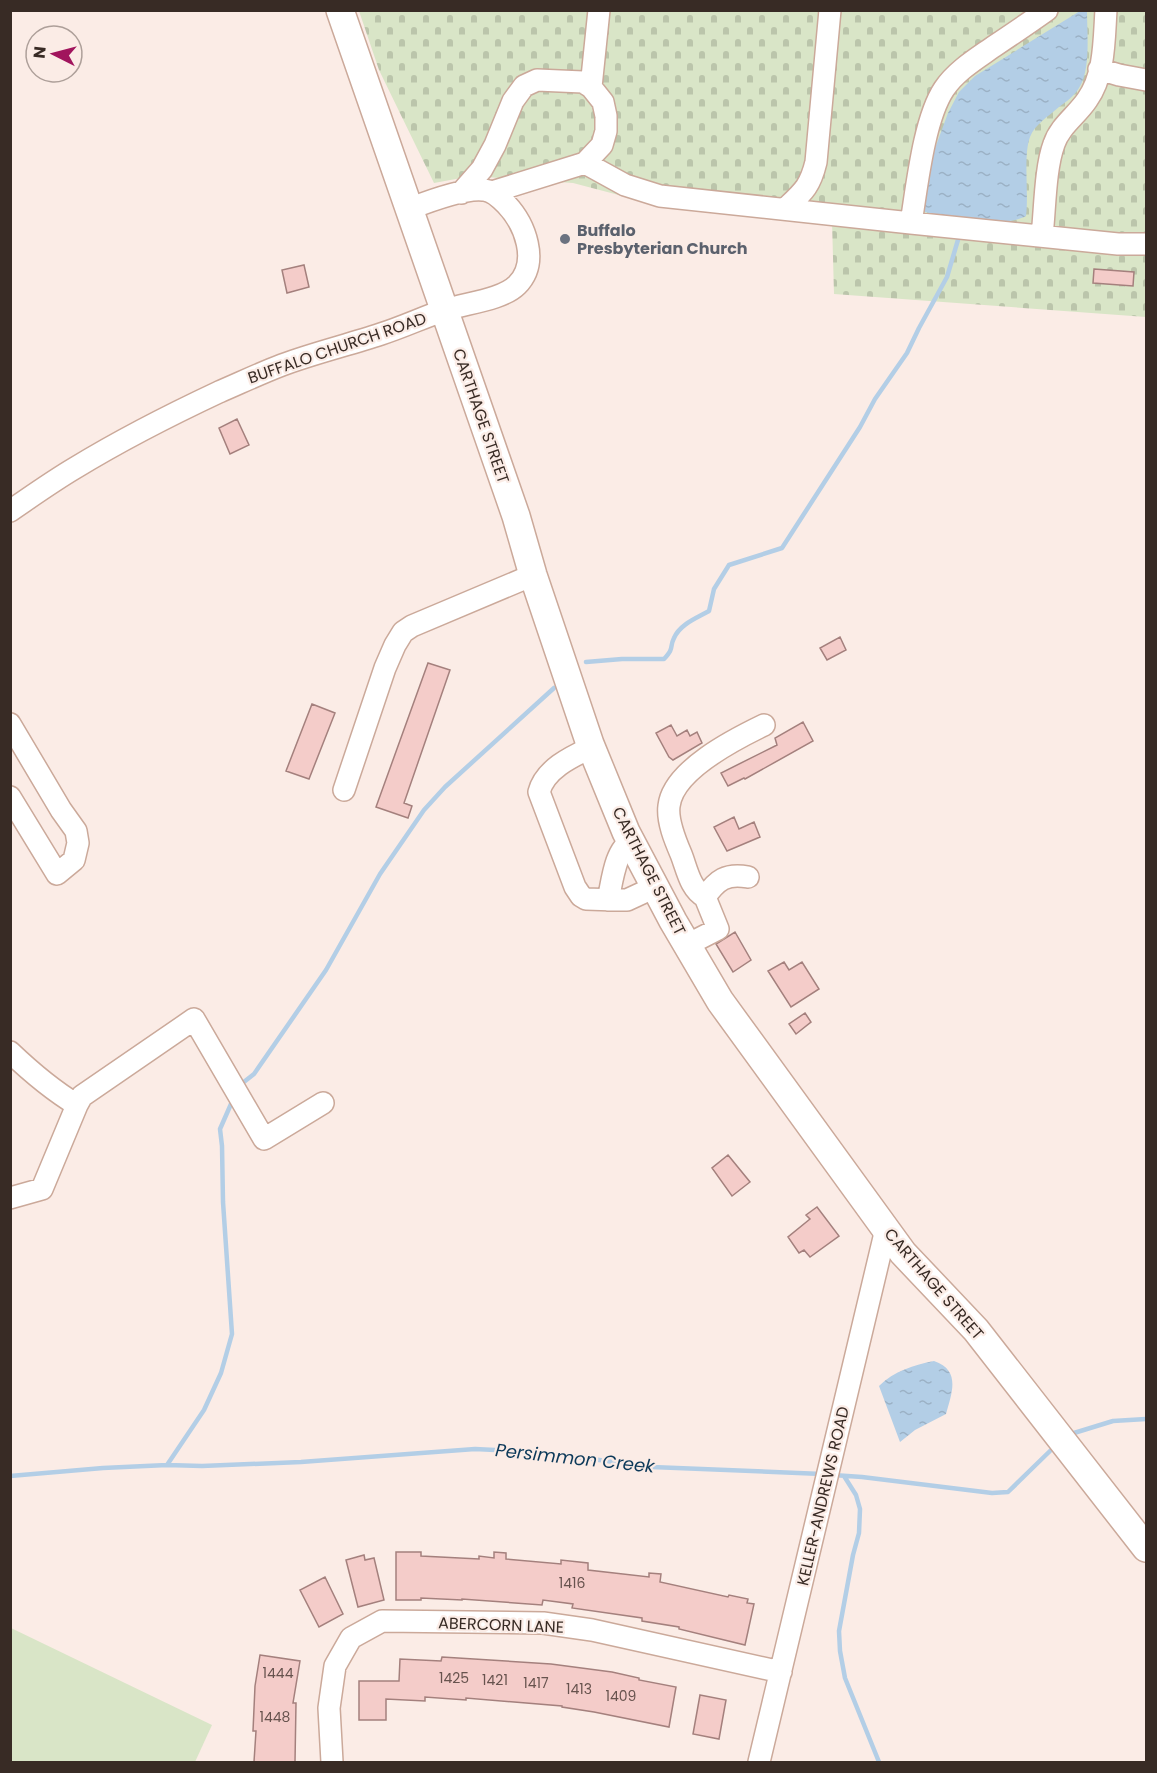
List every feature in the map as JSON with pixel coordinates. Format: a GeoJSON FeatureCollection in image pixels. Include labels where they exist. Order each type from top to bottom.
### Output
{"type":"FeatureCollection","features":[{"type":"Feature","properties":{"kind":"main road","name":"CARTHAGE STREET"},"geometry":{"type":"LineString","coordinates":[[340,10],[516,516],[533,575],[592,747],[631,842],[720,1000],[903,1253],[976,1330],[1146,1548]]}},
{"type":"Feature","properties":{"kind":"street"},"geometry":{"type":"LineString","coordinates":[[591,87],[599,10]]}},
{"type":"Feature","properties":{"kind":"street"},"geometry":{"type":"LineString","coordinates":[[785,209],[806,189],[815,169],[830,10]]}},
{"type":"Feature","properties":{"kind":"street"},"geometry":{"type":"LineString","coordinates":[[911,223],[926,140],[936,104],[944,89],[968,64],[1047,10]]}},
{"type":"Feature","properties":{"kind":"street"},"geometry":{"type":"LineString","coordinates":[[1042,236],[1053,147],[1059,132],[1087,101],[1095,88],[1100,69],[1106,10]]}},
{"type":"Feature","properties":{"kind":"street"},"geometry":{"type":"LineString","coordinates":[[1100,69],[1146,80]]}},
{"type":"Feature","properties":{"kind":"street"},"geometry":{"type":"LineString","coordinates":[[461,193],[482,169],[513,101],[524,86],[537,80],[583,82],[591,87],[603,102],[606,116],[606,131],[602,145],[585,163],[492,192]]}},
{"type":"Feature","properties":{"kind":"street"},"geometry":{"type":"LineString","coordinates":[[585,163],[625,185],[660,196],[1118,244],[1146,244]]}},
{"type":"Feature","properties":{"kind":"street"},"geometry":{"type":"LineString","coordinates":[[409,209],[461,193],[483,190],[492,192],[512,210],[523,228],[529,259],[526,274],[517,285],[505,294],[444,310]]}},
{"type":"Feature","properties":{"kind":"street","name":"BUFFALO CHURCH ROAD"},"geometry":{"type":"LineString","coordinates":[[10,511],[74,468],[189,406],[282,365],[383,334],[444,310]]}},
{"type":"Feature","properties":{"kind":"street"},"geometry":{"type":"LineString","coordinates":[[344,790],[385,668],[403,632],[412,626],[533,575]]}},
{"type":"Feature","properties":{"kind":"street"},"geometry":{"type":"LineString","coordinates":[[10,724],[76,831],[78,843],[74,860],[57,874],[10,797]]}},
{"type":"Feature","properties":{"kind":"street"},"geometry":{"type":"LineString","coordinates":[[687,945],[718,929],[705,897],[698,893],[692,884],[678,847],[670,822],[671,795],[680,782],[699,764],[740,737],[764,725]]}},
{"type":"Feature","properties":{"kind":"street"},"geometry":{"type":"LineString","coordinates":[[592,747],[563,762],[548,777],[539,792],[575,887],[586,899],[608,900],[627,900],[655,887]]}},
{"type":"Feature","properties":{"kind":"street"},"geometry":{"type":"LineString","coordinates":[[608,900],[621,850],[631,842]]}},
{"type":"Feature","properties":{"kind":"street"},"geometry":{"type":"LineString","coordinates":[[705,897],[715,883],[735,874],[748,877]]}},
{"type":"Feature","properties":{"kind":"street"},"geometry":{"type":"LineString","coordinates":[[10,1198],[42,1190],[82,1096],[194,1019],[264,1139],[323,1103]]}},
{"type":"Feature","properties":{"kind":"street"},"geometry":{"type":"LineString","coordinates":[[10,1052],[56,1093],[77,1105]]}},
{"type":"Feature","properties":{"kind":"street","name":"KELLER-ANDREWS ROAD"},"geometry":{"type":"LineString","coordinates":[[759,1762],[886,1229]]}},
{"type":"Feature","properties":{"kind":"street","name":"ABERCORN LANE"},"geometry":{"type":"LineString","coordinates":[[332,1762],[329,1708],[335,1666],[351,1638],[382,1621],[543,1623],[592,1630],[781,1672]]}},
{"type":"Feature","properties":{"kind":"green space"},"geometry":{"type":"Polygon","coordinates":[[[359,11],[1146,11],[1146,317],[834,294],[832,221],[630,198],[573,183],[472,176],[434,183],[379,70],[359,11]]]}},
{"type":"Feature","properties":{"kind":"green space"},"geometry":{"type":"Polygon","coordinates":[[[11,1628],[212,1725],[195,1762],[11,1762],[11,1628]]]}},
{"type":"Feature","properties":{"kind":"water"},"geometry":{"type":"Polygon","coordinates":[[[1080,11],[1087,11],[1087,51],[1083,80],[1075,94],[1032,132],[1027,154],[1026,216],[1004,222],[990,222],[925,212],[924,200],[934,151],[948,113],[959,92],[975,76],[1080,11]]]}},
{"type":"Feature","properties":{"kind":"water"},"geometry":{"type":"Polygon","coordinates":[[[934,1361],[943,1365],[951,1376],[952,1390],[946,1414],[915,1430],[900,1442],[879,1386],[891,1376],[905,1369],[934,1361]]]}},
{"type":"Feature","properties":{"kind":"building"},"geometry":{"type":"Polygon","coordinates":[[[304,265],[309,287],[287,293],[282,270],[304,265]]]}},
{"type":"Feature","properties":{"kind":"building"},"geometry":{"type":"Polygon","coordinates":[[[1094,269],[1134,272],[1133,286],[1093,283],[1094,269]]]}},
{"type":"Feature","properties":{"kind":"building"},"geometry":{"type":"Polygon","coordinates":[[[237,419],[249,445],[230,454],[219,428],[237,419]]]}},
{"type":"Feature","properties":{"kind":"building"},"geometry":{"type":"Polygon","coordinates":[[[840,637],[846,650],[827,660],[820,648],[840,637]]]}},
{"type":"Feature","properties":{"kind":"building"},"geometry":{"type":"Polygon","coordinates":[[[428,663],[450,670],[404,803],[412,806],[408,818],[376,807],[428,663]]]}},
{"type":"Feature","properties":{"kind":"building"},"geometry":{"type":"Polygon","coordinates":[[[312,704],[335,713],[309,779],[286,771],[312,704]]]}},
{"type":"Feature","properties":{"kind":"building"},"geometry":{"type":"Polygon","coordinates":[[[803,722],[813,741],[728,786],[721,773],[777,745],[775,738],[803,722]]]}},
{"type":"Feature","properties":{"kind":"building"},"geometry":{"type":"Polygon","coordinates":[[[671,725],[677,736],[687,730],[690,736],[697,732],[702,743],[673,760],[656,733],[671,725]]]}},
{"type":"Feature","properties":{"kind":"building"},"geometry":{"type":"Polygon","coordinates":[[[734,817],[739,829],[754,822],[760,837],[727,851],[714,827],[734,817]]]}},
{"type":"Feature","properties":{"kind":"building"},"geometry":{"type":"Polygon","coordinates":[[[735,932],[751,960],[733,972],[716,944],[735,932]]]}},
{"type":"Feature","properties":{"kind":"building"},"geometry":{"type":"Polygon","coordinates":[[[784,962],[789,970],[802,962],[819,989],[791,1007],[768,971],[784,962]]]}},
{"type":"Feature","properties":{"kind":"building"},"geometry":{"type":"Polygon","coordinates":[[[805,1013],[811,1022],[796,1034],[789,1024],[805,1013]]]}},
{"type":"Feature","properties":{"kind":"building"},"geometry":{"type":"Polygon","coordinates":[[[728,1155],[750,1182],[732,1196],[712,1168],[728,1155]]]}},
{"type":"Feature","properties":{"kind":"building"},"geometry":{"type":"Polygon","coordinates":[[[817,1207],[839,1236],[810,1257],[804,1250],[799,1253],[788,1237],[810,1219],[806,1215],[817,1207]]]}},
{"type":"Feature","properties":{"kind":"building"},"geometry":{"type":"Polygon","coordinates":[[[396,1552],[421,1552],[421,1556],[479,1559],[479,1556],[494,1558],[494,1552],[506,1553],[506,1559],[561,1564],[561,1560],[588,1563],[588,1570],[649,1577],[649,1573],[661,1574],[660,1582],[728,1597],[729,1595],[748,1599],[747,1603],[754,1604],[745,1645],[679,1629],[679,1627],[642,1621],[642,1618],[572,1608],[573,1604],[543,1600],[542,1605],[462,1599],[396,1600],[396,1552]]]}},
{"type":"Feature","properties":{"kind":"building"},"geometry":{"type":"Polygon","coordinates":[[[364,1555],[365,1560],[374,1558],[384,1600],[358,1607],[346,1560],[364,1555]]]}},
{"type":"Feature","properties":{"kind":"building"},"geometry":{"type":"Polygon","coordinates":[[[325,1577],[343,1614],[319,1627],[300,1590],[325,1577]]]}},
{"type":"Feature","properties":{"kind":"building"},"geometry":{"type":"Polygon","coordinates":[[[260,1655],[300,1661],[293,1703],[296,1703],[295,1762],[254,1762],[255,1686],[260,1655]]]}},
{"type":"Feature","properties":{"kind":"building"},"geometry":{"type":"Polygon","coordinates":[[[442,1657],[551,1664],[612,1672],[676,1687],[669,1727],[562,1706],[425,1697],[425,1701],[386,1699],[386,1720],[359,1720],[359,1681],[399,1681],[400,1659],[441,1661],[442,1657]]]}},
{"type":"Feature","properties":{"kind":"building"},"geometry":{"type":"Polygon","coordinates":[[[700,1695],[726,1700],[719,1739],[693,1734],[700,1695]]]}},
{"type":"Feature","properties":{"kind":"waterway"},"geometry":{"type":"LineString","coordinates":[[586,662],[664,659],[670,652],[674,638],[680,629],[709,611],[714,589],[729,565],[782,548],[860,427],[875,399],[907,353],[947,277],[960,233]]}},
{"type":"Feature","properties":{"kind":"waterway"},"geometry":{"type":"LineString","coordinates":[[240,1085],[254,1074],[326,970],[380,874],[424,810],[445,787],[554,688]]}},
{"type":"Feature","properties":{"kind":"waterway"},"geometry":{"type":"LineString","coordinates":[[167,1465],[204,1410],[221,1373],[232,1334],[220,1129],[231,1104]]}},
{"type":"Feature","properties":{"kind":"waterway","name":"Persimmon Creek"},"geometry":{"type":"LineString","coordinates":[[1074,1433],[1113,1421],[1146,1419]]}},
{"type":"Feature","properties":{"kind":"waterway","name":"Persimmon Creek"},"geometry":{"type":"LineString","coordinates":[[10,1476],[103,1468],[301,1462],[475,1449],[539,1452],[652,1467],[822,1474]]}},
{"type":"Feature","properties":{"kind":"waterway","name":"Persimmon Creek"},"geometry":{"type":"LineString","coordinates":[[833,1475],[992,1493],[1008,1492],[1050,1451]]}},
{"type":"Feature","properties":{"kind":"waterway"},"geometry":{"type":"LineString","coordinates":[[844,1476],[856,1495],[860,1509],[859,1533],[839,1631],[840,1651],[845,1678],[879,1762]]}},
{"type":"Feature","properties":{"kind":"place","name":"Buffalo Presbyterian Church"},"geometry":{"type":"Point","coordinates":[565,239]}}]}
